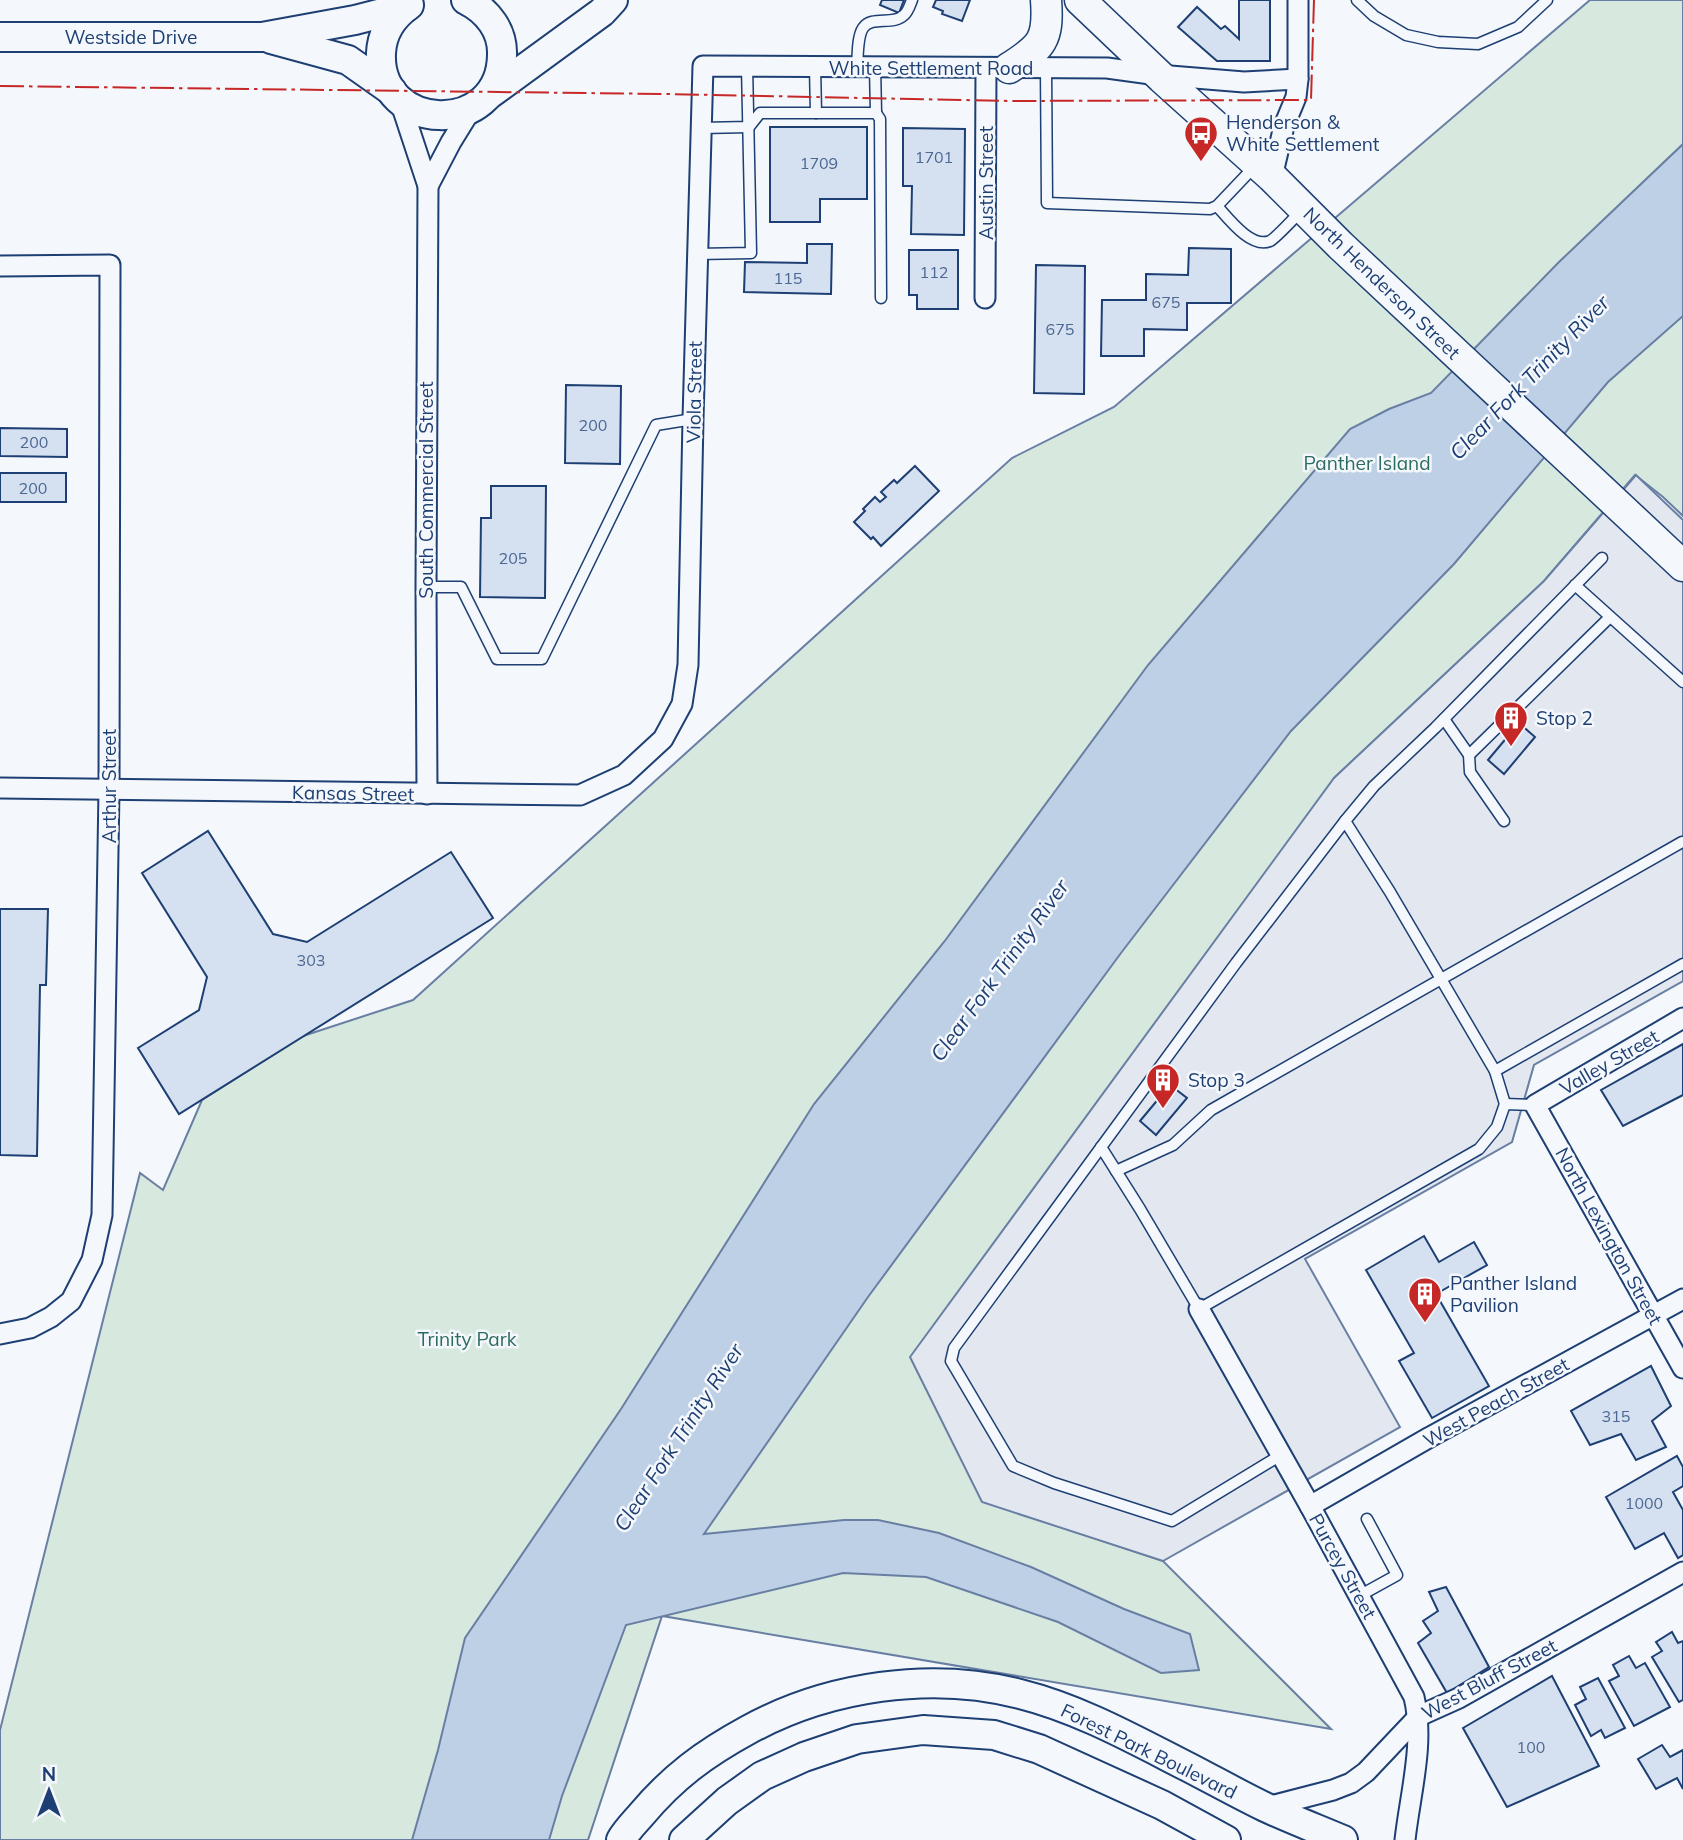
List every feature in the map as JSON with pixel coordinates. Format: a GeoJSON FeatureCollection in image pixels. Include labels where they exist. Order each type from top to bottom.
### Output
{"type":"FeatureCollection","features":[{"type":"Feature","properties":{"kind":"main road"},"geometry":{"type":"LineString","coordinates":[[479,103],[602,12],[613,0]]}},
{"type":"Feature","properties":{"kind":"main road"},"geometry":{"type":"LineString","coordinates":[[998,68],[1031,54],[1040,45],[1047,24],[1046,0]]}},
{"type":"Feature","properties":{"kind":"main road","name":"North Henderson Street"},"geometry":{"type":"LineString","coordinates":[[1080,0],[1683,566]]}},
{"type":"Feature","properties":{"kind":"main road"},"geometry":{"type":"LineString","coordinates":[[478,1],[496,28],[502,47],[502,66],[495,85],[479,103]]}},
{"type":"Feature","properties":{"kind":"main road"},"geometry":{"type":"LineString","coordinates":[[395,95],[385,78],[381,61],[382,44],[388,27],[398,13],[414,2]]}},
{"type":"Feature","properties":{"kind":"main road","name":"Westside Drive"},"geometry":{"type":"LineString","coordinates":[[0,37],[262,37],[355,20],[414,2]]}},
{"type":"Feature","properties":{"kind":"main road","name":"Westside Drive"},"geometry":{"type":"LineString","coordinates":[[262,37],[348,60],[417,111],[434,116],[452,116],[479,103]]}},
{"type":"Feature","properties":{"kind":"main road","name":"Forest Park Boulevard"},"geometry":{"type":"LineString","coordinates":[[621,1840],[657,1796],[680,1775],[703,1756],[758,1724],[787,1711],[852,1692],[923,1683],[995,1688],[1057,1706],[1124,1735],[1266,1807],[1343,1840]]}},
{"type":"Feature","properties":{"kind":"main road"},"geometry":{"type":"LineString","coordinates":[[684,1840],[727,1801],[762,1776],[804,1757],[857,1739],[923,1730],[994,1735],[1039,1749],[1162,1805],[1226,1840]]}},
{"type":"Feature","properties":{"kind":"street"},"geometry":{"type":"LineString","coordinates":[[1265,171],[1296,97],[1298,0]]}},
{"type":"Feature","properties":{"kind":"street","name":"White Settlement Road"},"geometry":{"type":"LineString","coordinates":[[703,66],[1107,68],[1244,82],[1298,79]]}},
{"type":"Feature","properties":{"kind":"street","name":"Viola Street"},"geometry":{"type":"LineString","coordinates":[[675,717],[682,704],[688,665],[703,66]]}},
{"type":"Feature","properties":{"kind":"street","name":"Austin Street"},"geometry":{"type":"LineString","coordinates":[[985,298],[998,68]]}},
{"type":"Feature","properties":{"kind":"street","name":"South Commercial Street"},"geometry":{"type":"LineString","coordinates":[[395,95],[428,187],[427,794]]}},
{"type":"Feature","properties":{"kind":"street","name":"South Commercial Street"},"geometry":{"type":"LineString","coordinates":[[428,187],[451,142],[479,103]]}},
{"type":"Feature","properties":{"kind":"street","name":"Arthur Street"},"geometry":{"type":"LineString","coordinates":[[0,266],[110,265],[109,790],[102,1215],[92,1260],[71,1301],[51,1317],[30,1328],[0,1334]]}},
{"type":"Feature","properties":{"kind":"street","name":"Kansas Street"},"geometry":{"type":"LineString","coordinates":[[0,789],[580,795],[624,775],[663,739],[675,717]]}},
{"type":"Feature","properties":{"kind":"street","name":"Valley Street"},"geometry":{"type":"LineString","coordinates":[[1535,1105],[1683,1018]]}},
{"type":"Feature","properties":{"kind":"street","name":"North Lexington Street"},"geometry":{"type":"LineString","coordinates":[[1535,1105],[1683,1368]]}},
{"type":"Feature","properties":{"kind":"street","name":"West Peach Street"},"geometry":{"type":"LineString","coordinates":[[1310,1506],[1683,1298]]}},
{"type":"Feature","properties":{"kind":"street","name":"Purcey Street"},"geometry":{"type":"LineString","coordinates":[[1199,1309],[1414,1697],[1419,1716],[1405,1840]]}},
{"type":"Feature","properties":{"kind":"street","name":"West Bluff Street"},"geometry":{"type":"LineString","coordinates":[[1266,1807],[1351,1783],[1366,1772],[1419,1716],[1460,1698],[1683,1572]]}},
{"type":"Feature","properties":{"kind":"lane"},"geometry":{"type":"LineString","coordinates":[[881,298],[880,119],[876,113],[866,67],[861,30],[867,24],[896,20],[905,15],[912,0]]}},
{"type":"Feature","properties":{"kind":"lane"},"geometry":{"type":"LineString","coordinates":[[1357,0],[1374,16],[1406,35],[1438,42],[1478,44],[1518,27],[1547,0]]}},
{"type":"Feature","properties":{"kind":"lane"},"geometry":{"type":"LineString","coordinates":[[697,254],[751,253],[747,66]]}},
{"type":"Feature","properties":{"kind":"lane"},"geometry":{"type":"LineString","coordinates":[[815,67],[816,113]]}},
{"type":"Feature","properties":{"kind":"lane"},"geometry":{"type":"LineString","coordinates":[[1046,68],[1047,203],[1210,209],[1265,171]]}},
{"type":"Feature","properties":{"kind":"lane"},"geometry":{"type":"LineString","coordinates":[[701,128],[748,127],[760,113],[876,113]]}},
{"type":"Feature","properties":{"kind":"lane"},"geometry":{"type":"LineString","coordinates":[[1217,206],[1250,239],[1258,242],[1270,241],[1304,208]]}},
{"type":"Feature","properties":{"kind":"lane"},"geometry":{"type":"LineString","coordinates":[[426,587],[461,587],[497,659],[542,659],[656,425],[693,419]]}},
{"type":"Feature","properties":{"kind":"lane"},"geometry":{"type":"LineString","coordinates":[[1281,1455],[1172,1521],[1054,1483],[1013,1466],[951,1361],[954,1348],[1236,963],[1345,821],[1374,786],[1444,719],[1602,558]]}},
{"type":"Feature","properties":{"kind":"lane"},"geometry":{"type":"LineString","coordinates":[[1575,585],[1683,682]]}},
{"type":"Feature","properties":{"kind":"lane"},"geometry":{"type":"LineString","coordinates":[[1469,755],[1610,617]]}},
{"type":"Feature","properties":{"kind":"lane"},"geometry":{"type":"LineString","coordinates":[[1444,719],[1469,755],[1470,772],[1504,821]]}},
{"type":"Feature","properties":{"kind":"lane"},"geometry":{"type":"LineString","coordinates":[[1101,1147],[1199,1309],[1479,1149],[1497,1127],[1505,1104],[1495,1071],[1345,821]]}},
{"type":"Feature","properties":{"kind":"lane"},"geometry":{"type":"LineString","coordinates":[[1116,1171],[1173,1145],[1211,1110],[1683,843]]}},
{"type":"Feature","properties":{"kind":"lane"},"geometry":{"type":"LineString","coordinates":[[1495,1071],[1683,964]]}},
{"type":"Feature","properties":{"kind":"lane"},"geometry":{"type":"LineString","coordinates":[[1505,1104],[1535,1105]]}},
{"type":"Feature","properties":{"kind":"lane"},"geometry":{"type":"LineString","coordinates":[[1359,1596],[1397,1575],[1367,1518]]}},
{"type":"Feature","properties":{"kind":"green space","name":"Trinity Park"},"geometry":{"type":"Polygon","coordinates":[[[1590,0],[1683,0],[1683,516],[1635,475],[1544,581],[1334,778],[982,1501],[1163,1561],[1331,1729],[662,1616],[588,1840],[0,1840],[0,1730],[140,1173],[163,1190],[202,1100],[303,1036],[413,1000],[1012,458],[1114,407],[1590,0]]]}},
{"type":"Feature","properties":{"kind":"shaded area"},"geometry":{"type":"Polygon","coordinates":[[[1636,475],[1683,520],[1683,981],[1534,1065],[1512,1142],[1305,1259],[1400,1427],[1163,1561],[982,1502],[910,1357],[1334,778],[1544,581],[1636,475]]]}},
{"type":"Feature","properties":{"kind":"water","name":"Clear Fork Trinity River"},"geometry":{"type":"Polygon","coordinates":[[[1683,144],[1683,316],[1608,382],[1454,564],[1291,731],[1121,953],[868,1297],[704,1534],[844,1520],[878,1520],[939,1533],[1031,1567],[1124,1609],[1190,1634],[1199,1670],[1161,1673],[1058,1622],[926,1577],[843,1573],[626,1625],[562,1796],[549,1840],[412,1840],[438,1750],[465,1638],[621,1409],[814,1104],[944,942],[1148,665],[1350,429],[1389,409],[1431,393],[1559,262],[1683,144]]]}},
{"type":"Feature","properties":{"kind":"building"},"geometry":{"type":"Polygon","coordinates":[[[882,0],[904,0],[899,13],[880,5],[882,0]]]}},
{"type":"Feature","properties":{"kind":"building"},"geometry":{"type":"Polygon","coordinates":[[[936,0],[970,0],[962,21],[942,14],[943,11],[933,7],[936,0]]]}},
{"type":"Feature","properties":{"kind":"building"},"geometry":{"type":"Polygon","coordinates":[[[1239,0],[1270,0],[1270,61],[1217,61],[1178,27],[1197,7],[1221,29],[1225,26],[1239,39],[1239,0]]]}},
{"type":"Feature","properties":{"kind":"building"},"geometry":{"type":"Polygon","coordinates":[[[770,127],[867,127],[867,199],[820,199],[820,222],[770,222],[770,127]]]}},
{"type":"Feature","properties":{"kind":"building"},"geometry":{"type":"Polygon","coordinates":[[[903,128],[965,129],[964,235],[911,234],[912,186],[903,186],[903,128]]]}},
{"type":"Feature","properties":{"kind":"building"},"geometry":{"type":"Polygon","coordinates":[[[807,244],[832,244],[831,294],[744,292],[745,262],[807,263],[807,244]]]}},
{"type":"Feature","properties":{"kind":"building"},"geometry":{"type":"Polygon","coordinates":[[[1189,248],[1231,249],[1231,303],[1187,303],[1187,330],[1144,329],[1144,356],[1101,356],[1102,300],[1146,300],[1146,274],[1188,275],[1189,248]]]}},
{"type":"Feature","properties":{"kind":"building"},"geometry":{"type":"Polygon","coordinates":[[[909,250],[958,250],[958,309],[917,309],[917,295],[909,295],[909,250]]]}},
{"type":"Feature","properties":{"kind":"building"},"geometry":{"type":"Polygon","coordinates":[[[1036,265],[1085,266],[1084,394],[1034,393],[1036,265]]]}},
{"type":"Feature","properties":{"kind":"building"},"geometry":{"type":"Polygon","coordinates":[[[566,385],[621,386],[620,464],[565,463],[566,385]]]}},
{"type":"Feature","properties":{"kind":"building"},"geometry":{"type":"Polygon","coordinates":[[[0,428],[67,429],[67,457],[0,456],[0,428]]]}},
{"type":"Feature","properties":{"kind":"building"},"geometry":{"type":"Polygon","coordinates":[[[915,466],[939,491],[881,546],[854,522],[875,497],[880,502],[886,497],[881,492],[894,480],[897,483],[915,466]]]}},
{"type":"Feature","properties":{"kind":"building"},"geometry":{"type":"Polygon","coordinates":[[[0,473],[66,473],[66,502],[0,502],[0,473]]]}},
{"type":"Feature","properties":{"kind":"building"},"geometry":{"type":"Polygon","coordinates":[[[491,486],[546,486],[545,598],[480,597],[481,518],[491,518],[491,486]]]}},
{"type":"Feature","properties":{"kind":"building","name":"Stop 2"},"geometry":{"type":"Polygon","coordinates":[[[1519,723],[1535,737],[1504,774],[1488,760],[1519,723]]]}},
{"type":"Feature","properties":{"kind":"building"},"geometry":{"type":"Polygon","coordinates":[[[208,831],[273,934],[307,942],[451,852],[493,918],[179,1114],[138,1048],[199,1010],[207,977],[142,873],[208,831]]]}},
{"type":"Feature","properties":{"kind":"building"},"geometry":{"type":"Polygon","coordinates":[[[0,909],[48,909],[46,985],[40,985],[37,1156],[0,1155],[0,909]]]}},
{"type":"Feature","properties":{"kind":"building"},"geometry":{"type":"Polygon","coordinates":[[[1683,1044],[1683,1095],[1623,1126],[1601,1090],[1683,1044]]]}},
{"type":"Feature","properties":{"kind":"building","name":"Stop 3"},"geometry":{"type":"Polygon","coordinates":[[[1170,1085],[1187,1098],[1156,1135],[1140,1121],[1170,1085]]]}},
{"type":"Feature","properties":{"kind":"building","name":"Panther Island Pavilion"},"geometry":{"type":"Polygon","coordinates":[[[1424,1236],[1439,1262],[1474,1242],[1487,1265],[1436,1294],[1489,1386],[1432,1418],[1399,1361],[1414,1353],[1366,1270],[1424,1236]]]}},
{"type":"Feature","properties":{"kind":"building"},"geometry":{"type":"Polygon","coordinates":[[[1651,1366],[1671,1406],[1652,1421],[1666,1447],[1636,1460],[1621,1434],[1590,1445],[1571,1411],[1651,1366]]]}},
{"type":"Feature","properties":{"kind":"building"},"geometry":{"type":"Polygon","coordinates":[[[1677,1456],[1683,1467],[1683,1486],[1673,1492],[1683,1510],[1683,1555],[1678,1558],[1664,1533],[1635,1549],[1606,1497],[1677,1456]]]}},
{"type":"Feature","properties":{"kind":"building"},"geometry":{"type":"Polygon","coordinates":[[[1446,1587],[1489,1667],[1447,1693],[1418,1643],[1431,1633],[1423,1621],[1438,1611],[1429,1592],[1446,1587]]]}},
{"type":"Feature","properties":{"kind":"building"},"geometry":{"type":"Polygon","coordinates":[[[1672,1632],[1678,1643],[1683,1641],[1683,1700],[1679,1702],[1652,1657],[1662,1651],[1656,1642],[1672,1632]]]}},
{"type":"Feature","properties":{"kind":"building"},"geometry":{"type":"Polygon","coordinates":[[[1629,1656],[1636,1668],[1645,1663],[1670,1707],[1634,1726],[1609,1681],[1619,1676],[1613,1665],[1629,1656]]]}},
{"type":"Feature","properties":{"kind":"building"},"geometry":{"type":"Polygon","coordinates":[[[1552,1676],[1599,1766],[1507,1807],[1463,1728],[1552,1676]]]}},
{"type":"Feature","properties":{"kind":"building"},"geometry":{"type":"Polygon","coordinates":[[[1598,1678],[1625,1728],[1605,1738],[1601,1730],[1591,1736],[1575,1705],[1586,1699],[1580,1687],[1598,1678]]]}},
{"type":"Feature","properties":{"kind":"building"},"geometry":{"type":"Polygon","coordinates":[[[1662,1745],[1670,1757],[1683,1750],[1683,1789],[1677,1778],[1656,1789],[1638,1759],[1662,1745]]]}},
{"type":"Feature","properties":{"kind":"power"},"geometry":{"type":"LineString","coordinates":[[0,86],[1012,101],[1311,100],[1314,0]]}},
{"type":"Feature","properties":{"kind":"place","name":"Henderson & White Settlement"},"geometry":{"type":"Point","coordinates":[1201,163]}},
{"type":"Feature","properties":{"kind":"place","name":"Stop 2"},"geometry":{"type":"Point","coordinates":[1511,748]}},
{"type":"Feature","properties":{"kind":"place","name":"Stop 3"},"geometry":{"type":"Point","coordinates":[1163,1110]}},
{"type":"Feature","properties":{"kind":"place","name":"Panther Island Pavilion"},"geometry":{"type":"Point","coordinates":[1425,1324]}},
{"type":"Feature","properties":{"kind":"park label","name":"Panther Island"},"geometry":{"type":"Point","coordinates":[1367,463]}}]}
